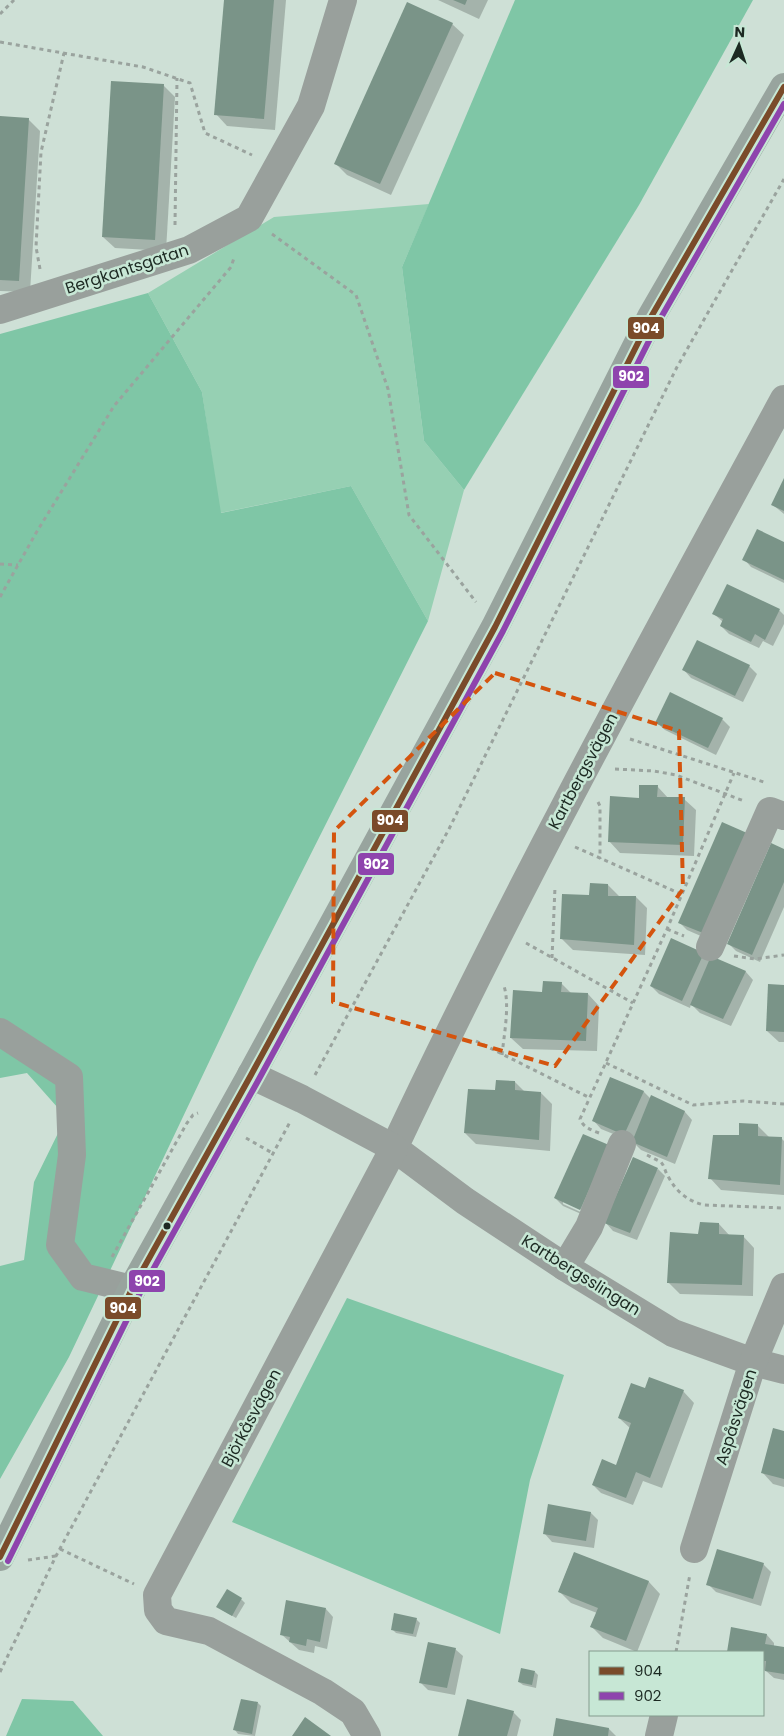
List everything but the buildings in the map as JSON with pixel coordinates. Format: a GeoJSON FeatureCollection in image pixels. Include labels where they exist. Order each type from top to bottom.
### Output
{"type":"FeatureCollection","features":[{"type":"Feature","properties":{"kind":"main road"},"geometry":{"type":"LineString","coordinates":[[0,1557],[132,1289],[495,627],[651,317],[784,88]]}},
{"type":"Feature","properties":{"kind":"street"},"geometry":{"type":"LineString","coordinates":[[249,218],[311,106],[343,0]]}},
{"type":"Feature","properties":{"kind":"street","name":"Bergkantsgatan"},"geometry":{"type":"LineString","coordinates":[[0,310],[189,250],[249,218]]}},
{"type":"Feature","properties":{"kind":"street","name":"Kartbergsvägen"},"geometry":{"type":"LineString","coordinates":[[394,1148],[450,1028],[588,760],[784,399]]}},
{"type":"Feature","properties":{"kind":"street"},"geometry":{"type":"LineString","coordinates":[[710,947],[777,804]]}},
{"type":"Feature","properties":{"kind":"street"},"geometry":{"type":"LineString","coordinates":[[0,1032],[69,1077],[72,1155],[60,1245],[83,1278],[132,1289]]}},
{"type":"Feature","properties":{"kind":"street"},"geometry":{"type":"LineString","coordinates":[[251,1075],[302,1099],[394,1148]]}},
{"type":"Feature","properties":{"kind":"street"},"geometry":{"type":"LineString","coordinates":[[565,1267],[588,1227],[622,1144]]}},
{"type":"Feature","properties":{"kind":"street","name":"Kartbergsslingan"},"geometry":{"type":"LineString","coordinates":[[394,1148],[465,1201],[565,1267],[673,1333],[753,1362],[784,1370]]}},
{"type":"Feature","properties":{"kind":"street","name":"Björkåsvägen"},"geometry":{"type":"LineString","coordinates":[[157,1595],[394,1148]]}},
{"type":"Feature","properties":{"kind":"street","name":"Aspåsvägen"},"geometry":{"type":"LineString","coordinates":[[694,1549],[753,1362],[784,1287]]}},
{"type":"Feature","properties":{"kind":"street"},"geometry":{"type":"LineString","coordinates":[[157,1595],[158,1610],[166,1621],[208,1631],[323,1692],[353,1712],[368,1736]]}},
{"type":"Feature","properties":{"kind":"street"},"geometry":{"type":"LineString","coordinates":[[659,1736],[664,1716]]}},
{"type":"Feature","properties":{"kind":"path"},"geometry":{"type":"LineString","coordinates":[[0,14],[14,0]]}},
{"type":"Feature","properties":{"kind":"path"},"geometry":{"type":"LineString","coordinates":[[0,42],[143,67],[190,83],[205,133],[277,167]]}},
{"type":"Feature","properties":{"kind":"path"},"geometry":{"type":"LineString","coordinates":[[46,296],[36,247],[40,152],[64,53]]}},
{"type":"Feature","properties":{"kind":"path"},"geometry":{"type":"LineString","coordinates":[[174,254],[177,78]]}},
{"type":"Feature","properties":{"kind":"path"},"geometry":{"type":"LineString","coordinates":[[0,1672],[60,1548],[449,829],[677,367],[784,179]]}},
{"type":"Feature","properties":{"kind":"path"},"geometry":{"type":"LineString","coordinates":[[0,597],[36,532],[114,406],[231,267],[249,218],[356,295],[388,389],[410,515],[495,627]]}},
{"type":"Feature","properties":{"kind":"path"},"geometry":{"type":"LineString","coordinates":[[0,564],[18,565]]}},
{"type":"Feature","properties":{"kind":"path"},"geometry":{"type":"LineString","coordinates":[[604,731],[734,772],[777,804]]}},
{"type":"Feature","properties":{"kind":"path"},"geometry":{"type":"LineString","coordinates":[[588,760],[616,769],[654,771],[676,775],[725,794],[777,804]]}},
{"type":"Feature","properties":{"kind":"path"},"geometry":{"type":"LineString","coordinates":[[734,772],[682,894],[580,1120],[582,1124],[662,1162],[678,1191],[697,1203],[704,1205],[784,1208]]}},
{"type":"Feature","properties":{"kind":"path"},"geometry":{"type":"LineString","coordinates":[[573,789],[593,798],[600,806],[600,859]]}},
{"type":"Feature","properties":{"kind":"path"},"geometry":{"type":"LineString","coordinates":[[549,836],[682,894]]}},
{"type":"Feature","properties":{"kind":"path"},"geometry":{"type":"LineString","coordinates":[[533,868],[554,883],[552,958]]}},
{"type":"Feature","properties":{"kind":"path"},"geometry":{"type":"LineString","coordinates":[[503,926],[523,941],[633,1003]]}},
{"type":"Feature","properties":{"kind":"path"},"geometry":{"type":"LineString","coordinates":[[481,969],[504,985],[507,993],[502,1055]]}},
{"type":"Feature","properties":{"kind":"path"},"geometry":{"type":"LineString","coordinates":[[450,1028],[590,1098]]}},
{"type":"Feature","properties":{"kind":"path"},"geometry":{"type":"LineString","coordinates":[[606,1063],[693,1105],[743,1101],[784,1104]]}},
{"type":"Feature","properties":{"kind":"path"},"geometry":{"type":"LineString","coordinates":[[60,1548],[157,1595]]}},
{"type":"Feature","properties":{"kind":"path"},"geometry":{"type":"LineString","coordinates":[[676,1651],[694,1549]]}},
{"type":"Feature","properties":{"kind":"highlighted area"},"geometry":{"type":"Polygon","coordinates":[[[495,673],[679,731],[683,889],[555,1066],[333,1002],[334,831],[495,673]]]}},
{"type":"Feature","properties":{"kind":"green space"},"geometry":{"type":"Polygon","coordinates":[[[515,0],[753,0],[639,205],[464,490],[424,441],[402,267],[515,0]]]}},
{"type":"Feature","properties":{"kind":"green space"},"geometry":{"type":"Polygon","coordinates":[[[429,204],[402,267],[424,441],[464,490],[428,621],[351,486],[220,513],[202,392],[148,293],[274,217],[429,204]]]}},
{"type":"Feature","properties":{"kind":"green space"},"geometry":{"type":"Polygon","coordinates":[[[148,293],[202,392],[221,513],[351,486],[428,621],[256,963],[69,1357],[0,1479],[0,1266],[24,1260],[34,1182],[66,1117],[27,1073],[0,1078],[0,334],[148,293]]]}},
{"type":"Feature","properties":{"kind":"green space"},"geometry":{"type":"Polygon","coordinates":[[[347,1298],[564,1375],[530,1480],[500,1634],[232,1522],[347,1298]]]}},
{"type":"Feature","properties":{"kind":"green space"},"geometry":{"type":"Polygon","coordinates":[[[22,1699],[73,1701],[103,1736],[6,1736],[22,1699]]]}},
{"type":"Feature","properties":{"kind":"transit line","name":"904"},"geometry":{"type":"LineString","coordinates":[[0,1557],[132,1289],[495,627],[651,317],[784,87]]}},
{"type":"Feature","properties":{"kind":"transit line","name":"902"},"geometry":{"type":"LineString","coordinates":[[8,1561],[140,1293],[503,631],[659,321],[784,104]]}}]}
